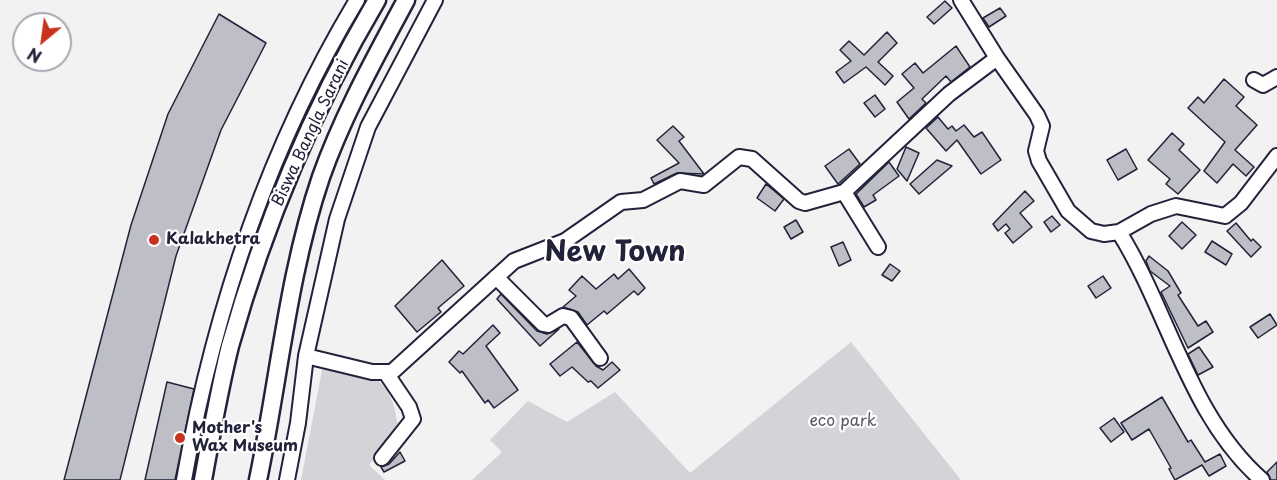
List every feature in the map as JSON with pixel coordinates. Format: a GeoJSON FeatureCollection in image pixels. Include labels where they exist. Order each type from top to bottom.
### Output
{"type":"FeatureCollection","features":[{"type":"Feature","properties":{"kind":"main road","name":"Biswa Bangla Sarani"},"geometry":{"type":"LineString","coordinates":[[203,480],[230,347],[284,183],[313,121],[377,0]]}},
{"type":"Feature","properties":{"kind":"main road","name":"Biswa Bangla Sarani"},"geometry":{"type":"LineString","coordinates":[[258,480],[301,247],[321,178],[344,119],[406,0]]}},
{"type":"Feature","properties":{"kind":"street"},"geometry":{"type":"LineString","coordinates":[[184,480],[213,347],[232,274],[264,187],[310,85],[357,0]]}},
{"type":"Feature","properties":{"kind":"street"},"geometry":{"type":"LineString","coordinates":[[287,480],[298,423],[306,356],[337,219],[368,127],[435,0]]}},
{"type":"Feature","properties":{"kind":"street"},"geometry":{"type":"LineString","coordinates":[[961,0],[997,58],[1037,115],[1042,126],[1036,151],[1039,161],[1068,211],[1091,231],[1104,234],[1119,232],[1151,214],[1176,206],[1195,208],[1225,216],[1241,203],[1277,156]]}},
{"type":"Feature","properties":{"kind":"street"},"geometry":{"type":"LineString","coordinates":[[306,356],[386,374],[393,372],[514,261],[565,241],[621,202],[643,200],[680,181],[704,185],[743,156],[752,159],[799,201],[816,201],[844,192],[949,94],[997,58]]}},
{"type":"Feature","properties":{"kind":"street"},"geometry":{"type":"LineString","coordinates":[[1254,80],[1263,85],[1277,76]]}},
{"type":"Feature","properties":{"kind":"street"},"geometry":{"type":"LineString","coordinates":[[844,192],[878,247]]}},
{"type":"Feature","properties":{"kind":"street"},"geometry":{"type":"LineString","coordinates":[[1119,232],[1207,410],[1238,456],[1262,480]]}},
{"type":"Feature","properties":{"kind":"street"},"geometry":{"type":"LineString","coordinates":[[496,278],[543,324],[563,316],[571,318],[600,358]]}},
{"type":"Feature","properties":{"kind":"street"},"geometry":{"type":"LineString","coordinates":[[382,458],[413,419],[409,407],[386,374]]}},
{"type":"Feature","properties":{"kind":"green space","name":"eco park"},"geometry":{"type":"Polygon","coordinates":[[[851,342],[961,480],[472,480],[502,452],[490,440],[528,401],[567,422],[615,392],[690,473],[851,342]]]}},
{"type":"Feature","properties":{"kind":"green space"},"geometry":{"type":"Polygon","coordinates":[[[323,365],[366,374],[384,386],[390,396],[398,428],[369,465],[385,480],[301,480],[323,365]]]}},
{"type":"Feature","properties":{"kind":"building"},"geometry":{"type":"Polygon","coordinates":[[[945,1],[952,8],[934,24],[927,17],[945,1]]]}},
{"type":"Feature","properties":{"kind":"building"},"geometry":{"type":"Polygon","coordinates":[[[1000,8],[1006,16],[989,27],[983,18],[1000,8]]]}},
{"type":"Feature","properties":{"kind":"building","name":"Kalakhetra"},"geometry":{"type":"Polygon","coordinates":[[[219,14],[266,43],[221,130],[176,256],[120,480],[64,480],[131,225],[168,114],[219,14]]]}},
{"type":"Feature","properties":{"kind":"building"},"geometry":{"type":"Polygon","coordinates":[[[887,32],[897,43],[878,62],[893,76],[885,85],[866,67],[844,83],[836,72],[851,61],[840,50],[849,41],[864,55],[887,32]]]}},
{"type":"Feature","properties":{"kind":"building"},"geometry":{"type":"Polygon","coordinates":[[[956,46],[970,67],[951,82],[946,76],[922,99],[926,103],[909,119],[897,102],[914,88],[902,74],[915,63],[923,73],[956,46]]]}},
{"type":"Feature","properties":{"kind":"building"},"geometry":{"type":"Polygon","coordinates":[[[1224,79],[1244,97],[1236,106],[1257,125],[1235,150],[1254,167],[1246,176],[1233,164],[1217,183],[1204,171],[1225,142],[1188,108],[1198,97],[1204,103],[1224,79]]]}},
{"type":"Feature","properties":{"kind":"building"},"geometry":{"type":"Polygon","coordinates":[[[875,95],[885,109],[875,117],[864,103],[875,95]]]}},
{"type":"Feature","properties":{"kind":"building"},"geometry":{"type":"Polygon","coordinates":[[[938,117],[948,129],[952,126],[956,131],[964,125],[974,137],[982,132],[1001,160],[981,174],[957,140],[946,151],[926,128],[938,117]]]}},
{"type":"Feature","properties":{"kind":"building"},"geometry":{"type":"Polygon","coordinates":[[[673,126],[684,137],[679,141],[704,174],[677,173],[654,184],[651,178],[679,163],[657,140],[673,126]]]}},
{"type":"Feature","properties":{"kind":"building"},"geometry":{"type":"Polygon","coordinates":[[[1172,133],[1184,144],[1179,150],[1200,170],[1178,194],[1166,184],[1170,179],[1148,160],[1172,133]]]}},
{"type":"Feature","properties":{"kind":"building"},"geometry":{"type":"Polygon","coordinates":[[[906,147],[919,153],[907,181],[897,169],[906,147]]]}},
{"type":"Feature","properties":{"kind":"building"},"geometry":{"type":"Polygon","coordinates":[[[849,149],[860,164],[838,184],[825,166],[849,149]]]}},
{"type":"Feature","properties":{"kind":"building"},"geometry":{"type":"Polygon","coordinates":[[[1126,149],[1137,169],[1118,180],[1107,160],[1126,149]]]}},
{"type":"Feature","properties":{"kind":"building"},"geometry":{"type":"Polygon","coordinates":[[[937,160],[952,166],[919,194],[910,184],[937,160]]]}},
{"type":"Feature","properties":{"kind":"building"},"geometry":{"type":"Polygon","coordinates":[[[889,162],[899,176],[873,195],[876,200],[864,207],[856,194],[889,162]]]}},
{"type":"Feature","properties":{"kind":"building"},"geometry":{"type":"Polygon","coordinates":[[[766,184],[784,199],[775,211],[757,198],[766,184]]]}},
{"type":"Feature","properties":{"kind":"building"},"geometry":{"type":"Polygon","coordinates":[[[1025,191],[1034,201],[1020,213],[1032,227],[1013,243],[1005,233],[1010,229],[1006,224],[998,231],[993,224],[1025,191]]]}},
{"type":"Feature","properties":{"kind":"building"},"geometry":{"type":"Polygon","coordinates":[[[1052,216],[1060,225],[1051,232],[1044,222],[1052,216]]]}},
{"type":"Feature","properties":{"kind":"building"},"geometry":{"type":"Polygon","coordinates":[[[796,220],[803,232],[791,239],[784,227],[796,220]]]}},
{"type":"Feature","properties":{"kind":"building"},"geometry":{"type":"Polygon","coordinates":[[[1182,222],[1196,235],[1182,249],[1169,236],[1182,222]]]}},
{"type":"Feature","properties":{"kind":"building"},"geometry":{"type":"Polygon","coordinates":[[[1236,223],[1251,241],[1253,239],[1261,247],[1251,257],[1227,231],[1236,223]]]}},
{"type":"Feature","properties":{"kind":"building"},"geometry":{"type":"Polygon","coordinates":[[[1212,241],[1232,254],[1226,265],[1205,252],[1212,241]]]}},
{"type":"Feature","properties":{"kind":"building"},"geometry":{"type":"Polygon","coordinates":[[[843,242],[851,260],[839,266],[831,247],[843,242]]]}},
{"type":"Feature","properties":{"kind":"building"},"geometry":{"type":"Polygon","coordinates":[[[1149,256],[1168,271],[1181,293],[1178,295],[1198,326],[1206,321],[1213,332],[1188,348],[1161,292],[1170,286],[1150,271],[1146,261],[1149,256]]]}},
{"type":"Feature","properties":{"kind":"building"},"geometry":{"type":"Polygon","coordinates":[[[442,260],[464,286],[438,308],[441,312],[417,332],[395,306],[442,260]]]}},
{"type":"Feature","properties":{"kind":"building"},"geometry":{"type":"Polygon","coordinates":[[[890,264],[900,271],[892,281],[882,275],[890,264]]]}},
{"type":"Feature","properties":{"kind":"building"},"geometry":{"type":"Polygon","coordinates":[[[629,269],[645,288],[638,295],[634,291],[607,314],[604,311],[587,325],[578,312],[563,307],[576,296],[569,290],[582,276],[596,289],[614,274],[618,279],[629,269]]]}},
{"type":"Feature","properties":{"kind":"building"},"geometry":{"type":"Polygon","coordinates":[[[1103,276],[1111,288],[1096,298],[1088,286],[1103,276]]]}},
{"type":"Feature","properties":{"kind":"building"},"geometry":{"type":"Polygon","coordinates":[[[501,294],[537,331],[547,334],[559,329],[540,346],[497,299],[501,294]]]}},
{"type":"Feature","properties":{"kind":"building"},"geometry":{"type":"Polygon","coordinates":[[[1270,314],[1277,325],[1258,338],[1250,327],[1270,314]]]}},
{"type":"Feature","properties":{"kind":"building"},"geometry":{"type":"Polygon","coordinates":[[[493,325],[500,333],[486,346],[518,390],[494,408],[488,400],[485,403],[462,371],[460,373],[449,362],[459,351],[463,354],[493,325]]]}},
{"type":"Feature","properties":{"kind":"building"},"geometry":{"type":"Polygon","coordinates":[[[577,342],[596,366],[603,370],[612,362],[620,370],[598,388],[572,367],[560,376],[550,364],[577,342]]]}},
{"type":"Feature","properties":{"kind":"building"},"geometry":{"type":"Polygon","coordinates":[[[1199,347],[1213,367],[1198,375],[1188,354],[1199,347]]]}},
{"type":"Feature","properties":{"kind":"building"},"geometry":{"type":"Polygon","coordinates":[[[167,382],[194,389],[175,480],[145,480],[167,382]]]}},
{"type":"Feature","properties":{"kind":"building"},"geometry":{"type":"Polygon","coordinates":[[[1162,397],[1188,442],[1191,440],[1205,462],[1220,454],[1226,466],[1209,476],[1202,465],[1175,480],[1169,469],[1171,468],[1149,429],[1132,440],[1121,423],[1162,397]]]}},
{"type":"Feature","properties":{"kind":"building"},"geometry":{"type":"Polygon","coordinates":[[[1114,418],[1124,432],[1111,442],[1100,428],[1114,418]]]}},
{"type":"Feature","properties":{"kind":"building"},"geometry":{"type":"Polygon","coordinates":[[[400,452],[405,461],[384,472],[381,467],[389,464],[400,452]]]}},
{"type":"Feature","properties":{"kind":"building"},"geometry":{"type":"Polygon","coordinates":[[[1277,462],[1277,480],[1271,480],[1267,472],[1277,462]]]}},
{"type":"Feature","properties":{"kind":"place","name":"Kalakhetra"},"geometry":{"type":"Point","coordinates":[154,240]}},
{"type":"Feature","properties":{"kind":"place","name":"Mother's Wax Museum"},"geometry":{"type":"Point","coordinates":[180,438]}},
{"type":"Feature","properties":{"kind":"district","name":"New Town"},"geometry":{"type":"Point","coordinates":[615,253]}}]}
